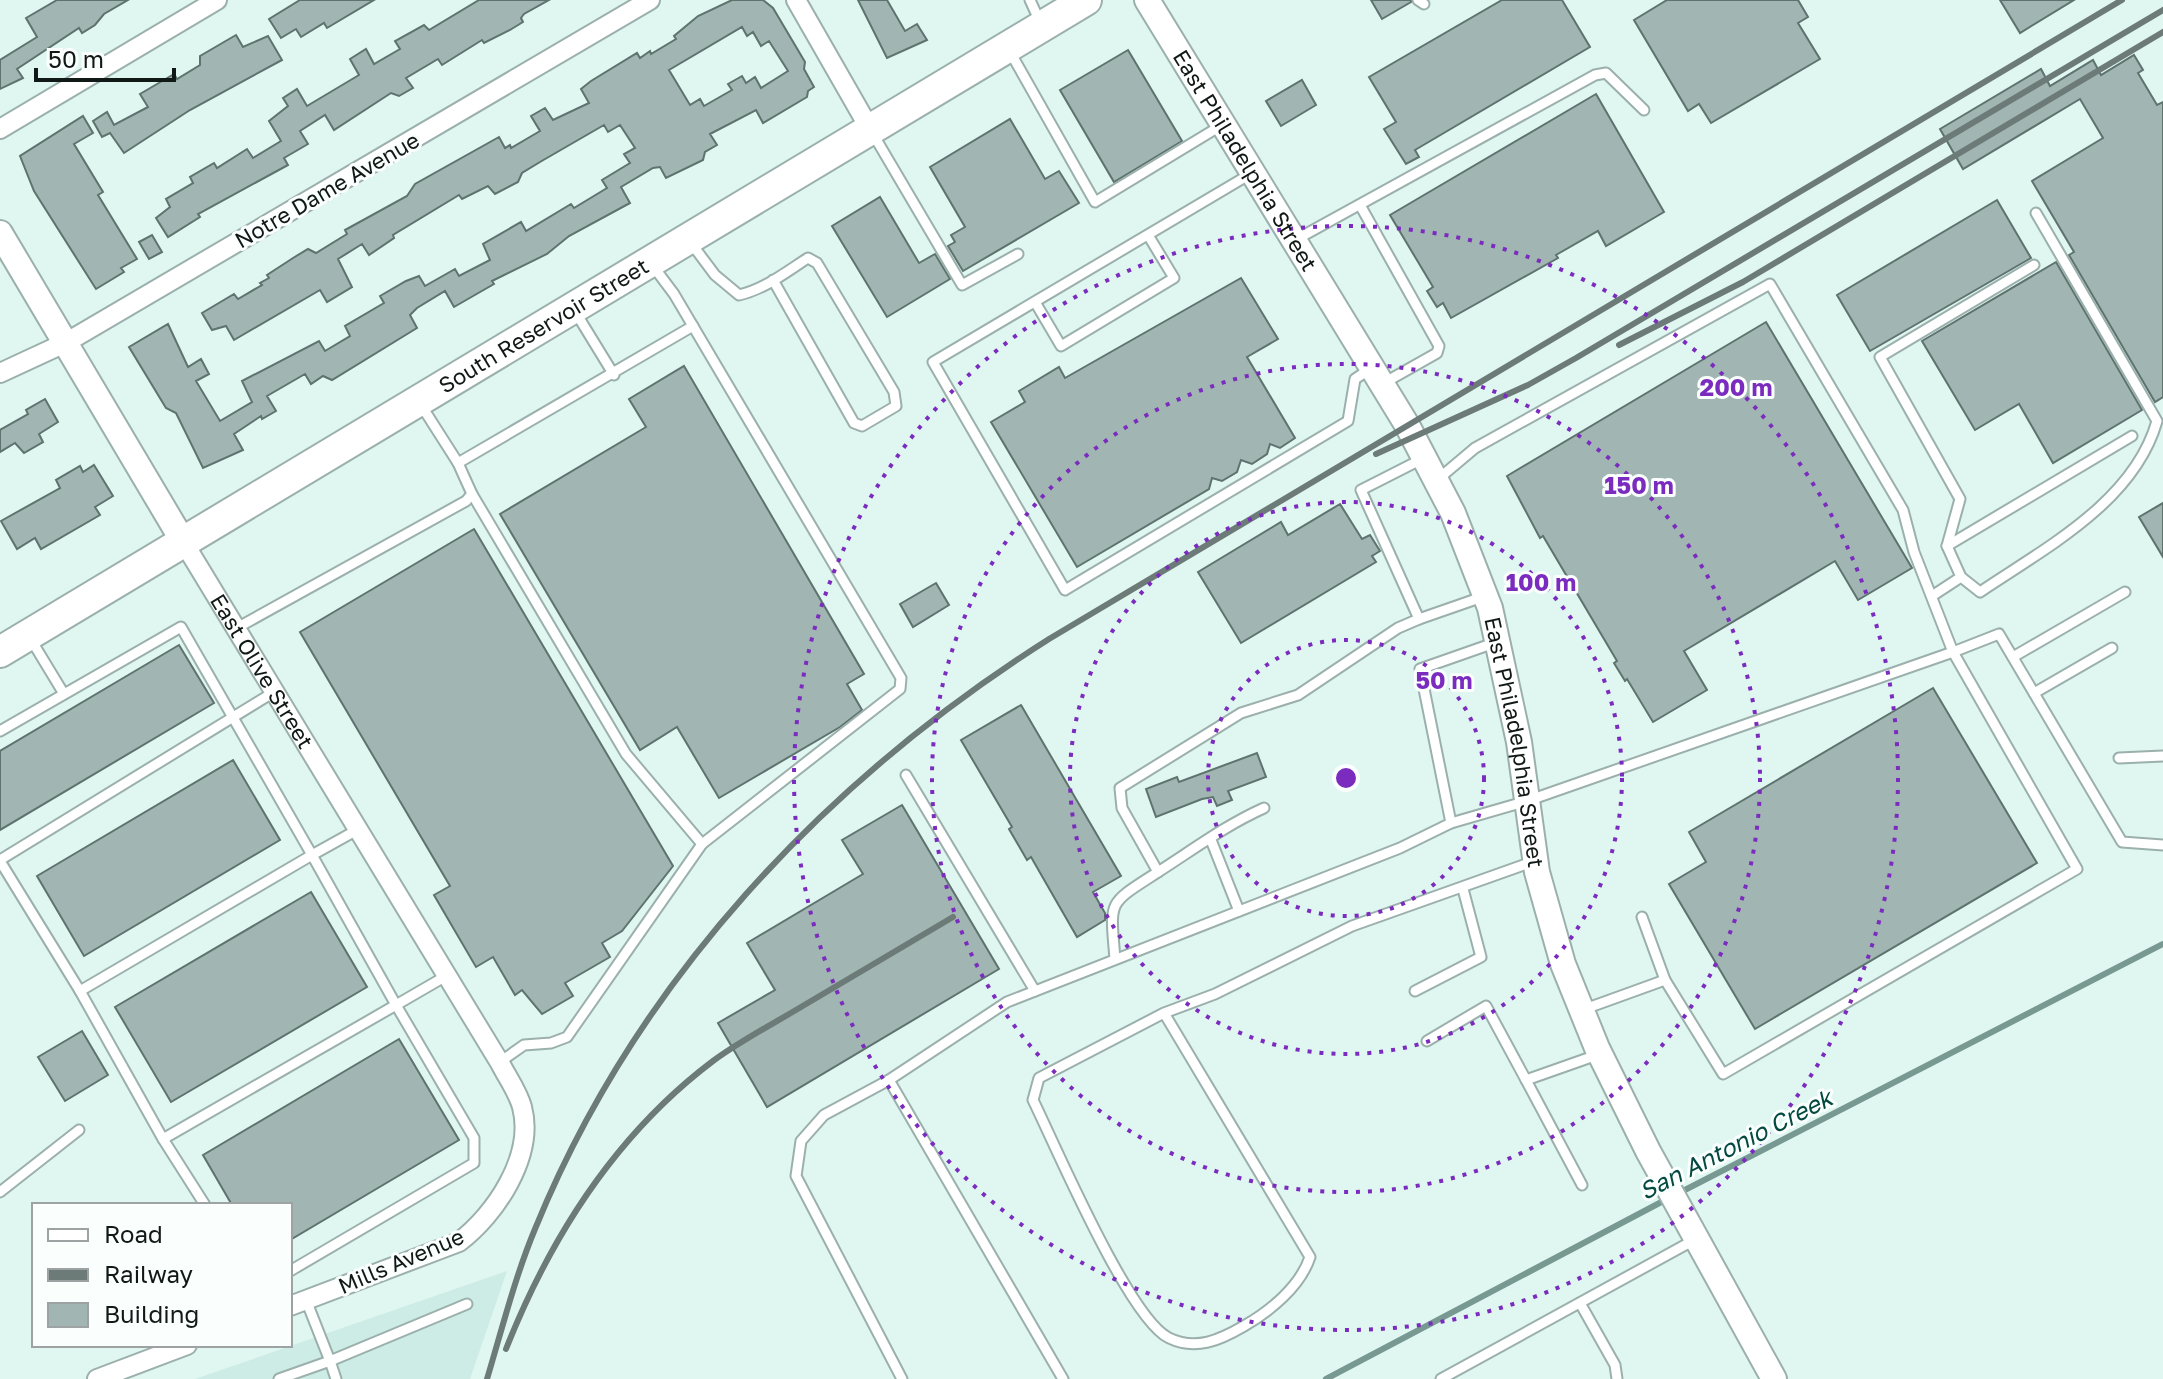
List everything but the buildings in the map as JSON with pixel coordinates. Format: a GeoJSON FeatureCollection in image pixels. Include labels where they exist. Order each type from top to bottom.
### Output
{"type":"FeatureCollection","features":[{"type":"Feature","properties":{"kind":"main road","name":"South Reservoir Street"},"geometry":{"type":"LineString","coordinates":[[0,652],[1008,47],[1036,13],[1086,0]]}},
{"type":"Feature","properties":{"kind":"street"},"geometry":{"type":"LineString","coordinates":[[0,129],[217,0]]}},
{"type":"Feature","properties":{"kind":"street","name":"Notre Dame Avenue"},"geometry":{"type":"LineString","coordinates":[[0,373],[67,342],[650,0]]}},
{"type":"Feature","properties":{"kind":"street"},"geometry":{"type":"LineString","coordinates":[[796,0],[871,131]]}},
{"type":"Feature","properties":{"kind":"street","name":"East Philadelphia Street"},"geometry":{"type":"LineString","coordinates":[[1147,0],[1377,376],[1453,513],[1485,596],[1497,642],[1535,861],[1563,964],[1600,1054],[1696,1239],[1774,1379]]}},
{"type":"Feature","properties":{"kind":"street","name":"East Olive Street"},"geometry":{"type":"LineString","coordinates":[[0,233],[234,629],[500,1063],[522,1108]]}},
{"type":"Feature","properties":{"kind":"street","name":"Mills Avenue"},"geometry":{"type":"LineString","coordinates":[[298,1303],[459,1242],[475,1230],[490,1213],[522,1149],[522,1108]]}},
{"type":"Feature","properties":{"kind":"street"},"geometry":{"type":"LineString","coordinates":[[97,1379],[182,1347]]}},
{"type":"Feature","properties":{"kind":"lane"},"geometry":{"type":"LineString","coordinates":[[1008,47],[1095,202],[1222,125]]}},
{"type":"Feature","properties":{"kind":"lane"},"geometry":{"type":"LineString","coordinates":[[1294,241],[1595,75],[1606,73],[1644,110]]}},
{"type":"Feature","properties":{"kind":"lane"},"geometry":{"type":"LineString","coordinates":[[871,131],[962,285],[1018,254]]}},
{"type":"Feature","properties":{"kind":"lane"},"geometry":{"type":"LineString","coordinates":[[1252,173],[933,362],[1065,590],[1348,421],[1355,379],[1377,376],[1437,353],[1439,346],[1360,205]]}},
{"type":"Feature","properties":{"kind":"lane"},"geometry":{"type":"LineString","coordinates":[[2034,265],[1880,357],[1960,499],[1947,546],[1961,577],[1980,592],[2064,536],[2125,483],[2153,437],[2157,421],[2036,213]]}},
{"type":"Feature","properties":{"kind":"lane"},"geometry":{"type":"LineString","coordinates":[[1035,302],[1061,346],[1174,278],[1148,235]]}},
{"type":"Feature","properties":{"kind":"lane"},"geometry":{"type":"LineString","coordinates":[[689,240],[715,275],[739,295],[756,291],[773,280],[808,258],[817,263],[894,392],[896,406],[862,426],[854,423],[773,280]]}},
{"type":"Feature","properties":{"kind":"lane"},"geometry":{"type":"LineString","coordinates":[[500,1063],[524,1045],[551,1043],[567,1037],[702,844],[900,689],[901,678],[693,326],[650,263]]}},
{"type":"Feature","properties":{"kind":"lane"},"geometry":{"type":"LineString","coordinates":[[1437,481],[1475,448],[1770,284],[1903,510],[1953,652],[2077,869],[1723,1074],[1665,980],[1642,917]]}},
{"type":"Feature","properties":{"kind":"lane"},"geometry":{"type":"LineString","coordinates":[[574,309],[614,375]]}},
{"type":"Feature","properties":{"kind":"lane"},"geometry":{"type":"LineString","coordinates":[[458,463],[596,382],[614,375],[693,326]]}},
{"type":"Feature","properties":{"kind":"lane"},"geometry":{"type":"LineString","coordinates":[[419,402],[458,463],[472,494],[626,754],[702,844]]}},
{"type":"Feature","properties":{"kind":"lane"},"geometry":{"type":"LineString","coordinates":[[1947,546],[2132,436]]}},
{"type":"Feature","properties":{"kind":"lane"},"geometry":{"type":"LineString","coordinates":[[1419,619],[1361,490],[1424,458]]}},
{"type":"Feature","properties":{"kind":"lane"},"geometry":{"type":"LineString","coordinates":[[234,629],[466,501],[472,494]]}},
{"type":"Feature","properties":{"kind":"lane"},"geometry":{"type":"LineString","coordinates":[[1932,596],[1961,577]]}},
{"type":"Feature","properties":{"kind":"lane"},"geometry":{"type":"LineString","coordinates":[[2013,657],[2125,592]]}},
{"type":"Feature","properties":{"kind":"lane"},"geometry":{"type":"LineString","coordinates":[[1158,872],[1122,808],[1120,788],[1241,713],[1298,695],[1398,628],[1485,596]]}},
{"type":"Feature","properties":{"kind":"lane"},"geometry":{"type":"LineString","coordinates":[[0,731],[181,627],[474,1138],[474,1163],[292,1270]]}},
{"type":"Feature","properties":{"kind":"lane"},"geometry":{"type":"LineString","coordinates":[[902,1379],[796,1176],[795,1165],[801,1141],[824,1115],[889,1080],[1007,1002],[1400,848],[1451,823],[1527,801],[1999,634],[2122,842],[2163,845]]}},
{"type":"Feature","properties":{"kind":"lane"},"geometry":{"type":"LineString","coordinates":[[28,635],[64,694]]}},
{"type":"Feature","properties":{"kind":"lane"},"geometry":{"type":"LineString","coordinates":[[1451,823],[1420,669],[1497,642]]}},
{"type":"Feature","properties":{"kind":"lane"},"geometry":{"type":"LineString","coordinates":[[2034,693],[2112,648]]}},
{"type":"Feature","properties":{"kind":"lane"},"geometry":{"type":"LineString","coordinates":[[204,1203],[0,860],[274,692]]}},
{"type":"Feature","properties":{"kind":"lane"},"geometry":{"type":"LineString","coordinates":[[2119,758],[2163,756]]}},
{"type":"Feature","properties":{"kind":"lane"},"geometry":{"type":"LineString","coordinates":[[906,775],[1035,991]]}},
{"type":"Feature","properties":{"kind":"lane"},"geometry":{"type":"LineString","coordinates":[[1115,959],[1111,909],[1117,899],[1211,840],[1225,825],[1264,808]]}},
{"type":"Feature","properties":{"kind":"lane"},"geometry":{"type":"LineString","coordinates":[[80,991],[357,830]]}},
{"type":"Feature","properties":{"kind":"lane"},"geometry":{"type":"LineString","coordinates":[[1211,840],[1239,911]]}},
{"type":"Feature","properties":{"kind":"lane"},"geometry":{"type":"LineString","coordinates":[[1164,1013],[1310,1257],[1305,1272],[1263,1315],[1222,1339],[1192,1345],[1168,1337],[1149,1322],[1115,1264],[1033,1100],[1039,1078],[1164,1013],[1215,994],[1352,926],[1535,861]]}},
{"type":"Feature","properties":{"kind":"lane"},"geometry":{"type":"LineString","coordinates":[[1415,991],[1481,957],[1463,889]]}},
{"type":"Feature","properties":{"kind":"lane"},"geometry":{"type":"LineString","coordinates":[[163,1139],[446,976]]}},
{"type":"Feature","properties":{"kind":"lane"},"geometry":{"type":"LineString","coordinates":[[1582,1010],[1665,980]]}},
{"type":"Feature","properties":{"kind":"lane"},"geometry":{"type":"LineString","coordinates":[[1427,1041],[1486,1006],[1582,1185]]}},
{"type":"Feature","properties":{"kind":"lane"},"geometry":{"type":"LineString","coordinates":[[1526,1080],[1600,1054]]}},
{"type":"Feature","properties":{"kind":"lane"},"geometry":{"type":"LineString","coordinates":[[889,1080],[1063,1379]]}},
{"type":"Feature","properties":{"kind":"lane"},"geometry":{"type":"LineString","coordinates":[[0,1192],[79,1130]]}},
{"type":"Feature","properties":{"kind":"lane"},"geometry":{"type":"LineString","coordinates":[[1441,1379],[1696,1239]]}},
{"type":"Feature","properties":{"kind":"lane"},"geometry":{"type":"LineString","coordinates":[[298,1303],[330,1361],[336,1379]]}},
{"type":"Feature","properties":{"kind":"lane"},"geometry":{"type":"LineString","coordinates":[[1580,1303],[1615,1365],[1617,1379]]}},
{"type":"Feature","properties":{"kind":"lane"},"geometry":{"type":"LineString","coordinates":[[279,1379],[467,1304]]}},
{"type":"Feature","properties":{"kind":"shaded area"},"geometry":{"type":"Polygon","coordinates":[[[507,1271],[470,1379],[195,1379],[507,1271]]]}},
{"type":"Feature","properties":{"kind":"waterway","name":"San Antonio Creek"},"geometry":{"type":"LineString","coordinates":[[1679,1193],[2163,944]]}},
{"type":"Feature","properties":{"kind":"waterway","name":"San Antonio Creek"},"geometry":{"type":"LineString","coordinates":[[1326,1379],[1669,1198]]}},
{"type":"Feature","properties":{"kind":"railway"},"geometry":{"type":"LineString","coordinates":[[487,1379],[535,1229],[577,1138],[626,1052],[683,971],[746,894],[815,823],[888,756],[967,695],[1049,639],[2122,0]]}},
{"type":"Feature","properties":{"kind":"railway"},"geometry":{"type":"LineString","coordinates":[[1376,454],[1528,385],[1576,358],[2163,10]]}},
{"type":"Feature","properties":{"kind":"railway"},"geometry":{"type":"LineString","coordinates":[[1619,345],[1743,282],[2163,32]]}},
{"type":"Feature","properties":{"kind":"railway"},"geometry":{"type":"LineString","coordinates":[[506,1349],[543,1267],[565,1228],[616,1155],[678,1090],[734,1047],[953,917]]}}]}
